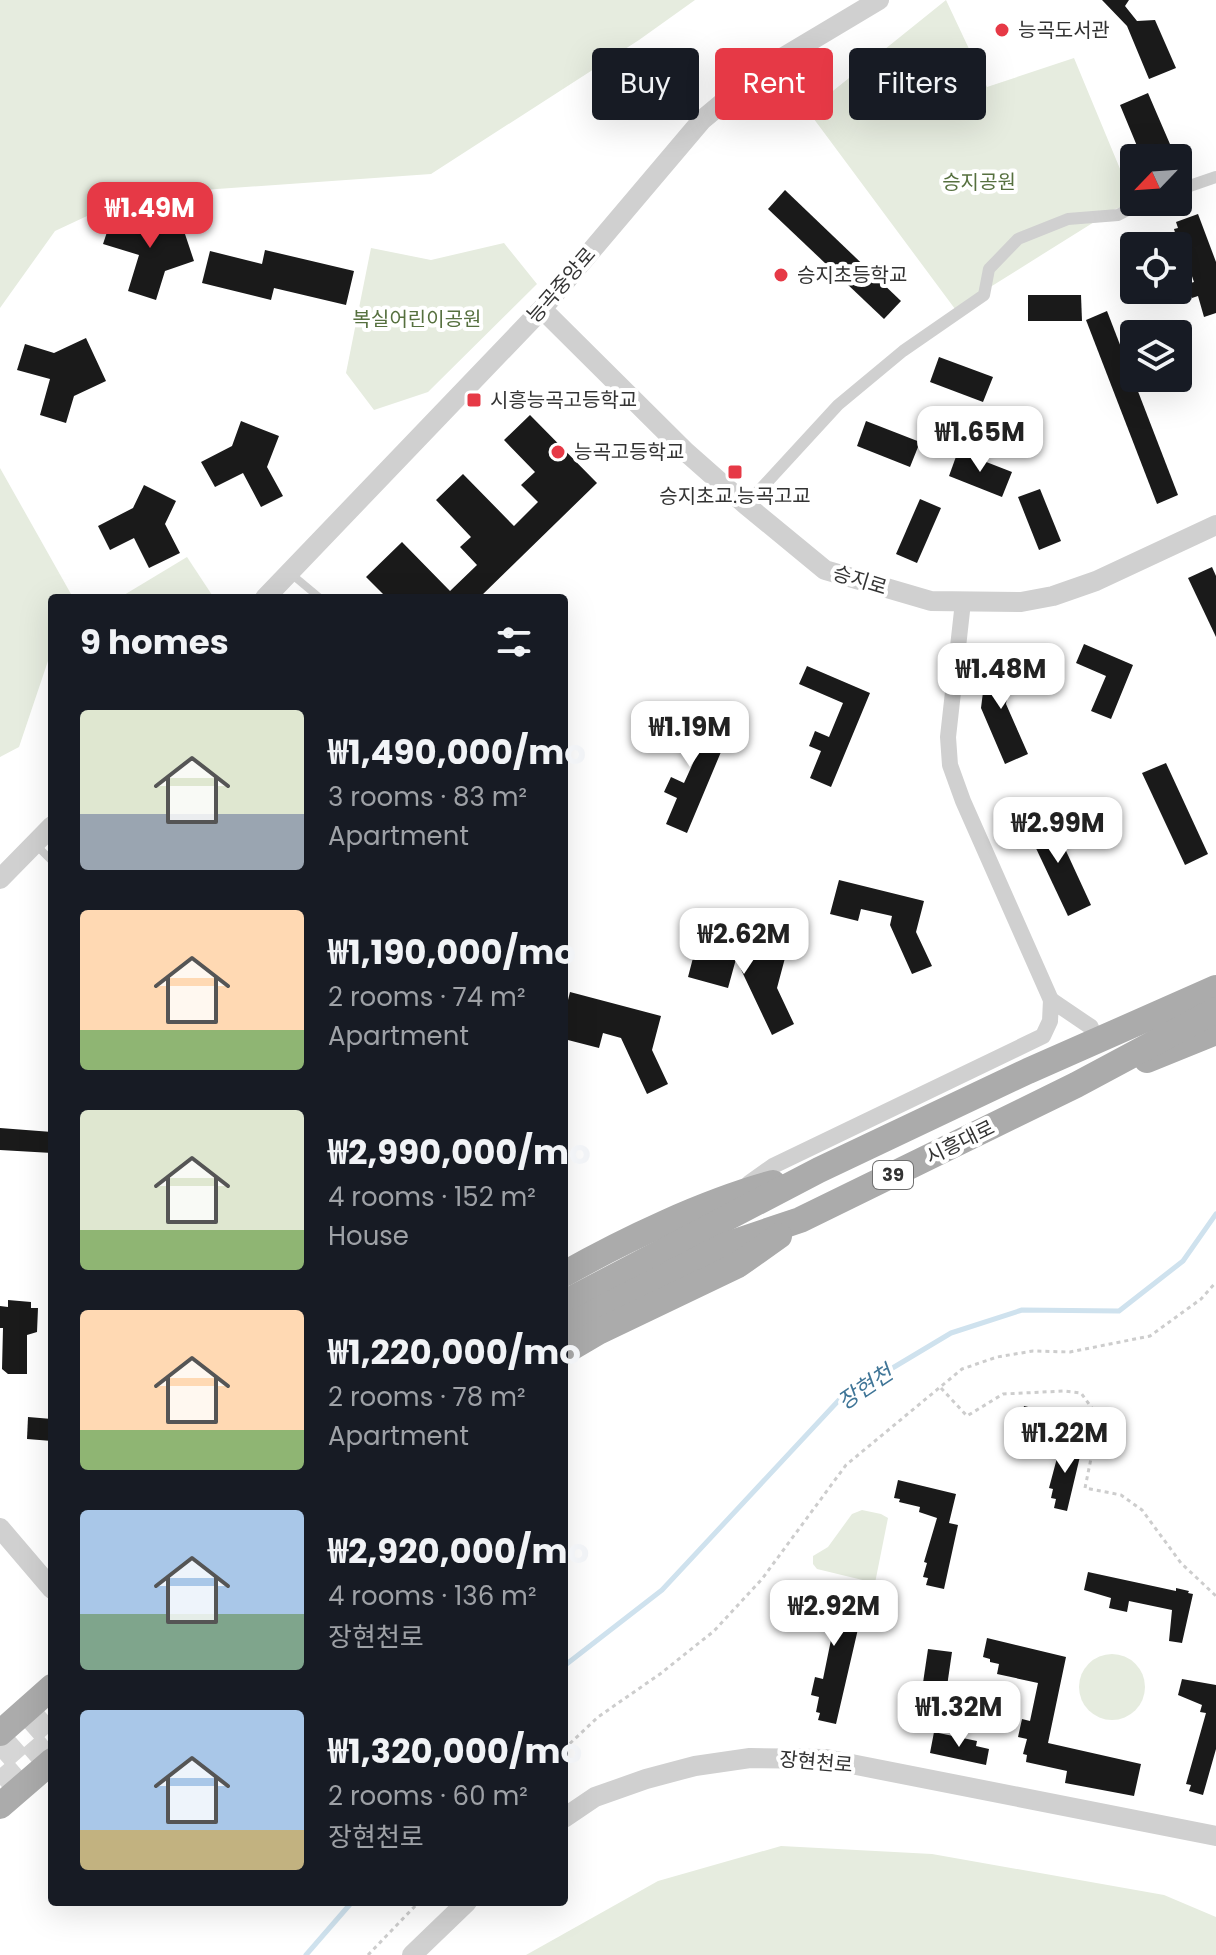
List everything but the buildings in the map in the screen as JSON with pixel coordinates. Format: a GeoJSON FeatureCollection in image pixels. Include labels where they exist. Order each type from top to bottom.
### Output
{"type":"FeatureCollection","features":[{"type":"Feature","properties":{"kind":"main road","name":"시흥대로"},"geometry":{"type":"LineString","coordinates":[[1028,1071],[1091,1027],[1216,968]]}},
{"type":"Feature","properties":{"kind":"main road","name":"시흥대로"},"geometry":{"type":"LineString","coordinates":[[568,1301],[819,1170],[1028,1071],[1216,988]]}},
{"type":"Feature","properties":{"kind":"main road","name":"시흥대로"},"geometry":{"type":"LineString","coordinates":[[568,1326],[726,1245],[800,1220],[1076,1085],[1216,1010]]}},
{"type":"Feature","properties":{"kind":"main road","name":"시흥대로"},"geometry":{"type":"LineString","coordinates":[[1076,1085],[1216,1032]]}},
{"type":"Feature","properties":{"kind":"main road","name":"시흥대로"},"geometry":{"type":"LineString","coordinates":[[568,1272],[698,1208],[737,1193],[819,1170]]}},
{"type":"Feature","properties":{"kind":"main road","name":"시흥대로"},"geometry":{"type":"LineString","coordinates":[[568,1350],[598,1332],[738,1265],[800,1220]]}},
{"type":"Feature","properties":{"kind":"main road"},"geometry":{"type":"LineString","coordinates":[[0,1733],[48,1691]]}},
{"type":"Feature","properties":{"kind":"main road"},"geometry":{"type":"LineString","coordinates":[[0,1806],[48,1764]]}},
{"type":"Feature","properties":{"kind":"street","name":"능곡중앙로"},"geometry":{"type":"LineString","coordinates":[[269,594],[542,309],[702,120],[762,70],[879,0]]}},
{"type":"Feature","properties":{"kind":"street"},"geometry":{"type":"LineString","coordinates":[[1192,185],[1216,177]]}},
{"type":"Feature","properties":{"kind":"street"},"geometry":{"type":"LineString","coordinates":[[746,505],[838,405],[903,351],[984,295],[989,269],[1018,239],[1068,219],[1120,214]]}},
{"type":"Feature","properties":{"kind":"street","name":"승지로"},"geometry":{"type":"LineString","coordinates":[[542,309],[686,452],[825,570],[931,601],[1021,602],[1053,596],[1128,568],[1216,525]]}},
{"type":"Feature","properties":{"kind":"street"},"geometry":{"type":"LineString","coordinates":[[737,1193],[773,1166],[1043,1036],[1050,1021],[1051,1000],[950,765],[948,737],[963,602]]}},
{"type":"Feature","properties":{"kind":"street"},"geometry":{"type":"LineString","coordinates":[[0,879],[48,830]]}},
{"type":"Feature","properties":{"kind":"street"},"geometry":{"type":"LineString","coordinates":[[1051,1000],[1091,1027]]}},
{"type":"Feature","properties":{"kind":"street"},"geometry":{"type":"LineString","coordinates":[[0,1528],[48,1584]]}},
{"type":"Feature","properties":{"kind":"street","name":"장현천로"},"geometry":{"type":"LineString","coordinates":[[568,1815],[595,1797],[695,1766],[750,1758],[826,1759],[1216,1836]]}},
{"type":"Feature","properties":{"kind":"street"},"geometry":{"type":"LineString","coordinates":[[412,1955],[463,1906]]}},
{"type":"Feature","properties":{"kind":"lane"},"geometry":{"type":"LineString","coordinates":[[289,573],[315,594]]}},
{"type":"Feature","properties":{"kind":"lane"},"geometry":{"type":"LineString","coordinates":[[35,843],[48,857]]}},
{"type":"Feature","properties":{"kind":"path"},"geometry":{"type":"LineString","coordinates":[[568,1745],[598,1717],[714,1631],[762,1579],[846,1465],[962,1369],[997,1357],[1033,1351],[1070,1352],[1150,1336],[1201,1299],[1216,1282]]}},
{"type":"Feature","properties":{"kind":"path"},"geometry":{"type":"LineString","coordinates":[[940,1387],[967,1416],[1003,1394],[1081,1393],[1097,1415],[1085,1488],[1121,1495],[1142,1510],[1181,1563],[1216,1596]]}},
{"type":"Feature","properties":{"kind":"path"},"geometry":{"type":"LineString","coordinates":[[368,1955],[415,1906]]}},
{"type":"Feature","properties":{"kind":"green space"},"geometry":{"type":"Polygon","coordinates":[[[0,0],[695,0],[627,48],[592,48],[592,70],[431,174],[132,195],[55,231],[0,308],[0,0]]]}},
{"type":"Feature","properties":{"kind":"green space","name":"승지공원"},"geometry":{"type":"Polygon","coordinates":[[[946,0],[969,48],[886,48],[946,0]]]}},
{"type":"Feature","properties":{"kind":"green space","name":"승지공원"},"geometry":{"type":"Polygon","coordinates":[[[1074,58],[1120,169],[1120,208],[955,309],[815,120],[833,120],[833,91],[849,78],[849,120],[986,120],[986,85],[1074,58]]]}},
{"type":"Feature","properties":{"kind":"green space","name":"복실어린이공원"},"geometry":{"type":"Polygon","coordinates":[[[504,243],[537,284],[428,392],[374,410],[346,373],[371,248],[431,260],[504,243]]]}},
{"type":"Feature","properties":{"kind":"green space"},"geometry":{"type":"Polygon","coordinates":[[[0,468],[71,594],[48,594],[48,661],[19,747],[0,757],[0,468]]]}},
{"type":"Feature","properties":{"kind":"green space"},"geometry":{"type":"Polygon","coordinates":[[[187,557],[211,594],[126,594],[187,557]]]}},
{"type":"Feature","properties":{"kind":"green space"},"geometry":{"type":"Polygon","coordinates":[[[862,1510],[888,1518],[875,1583],[817,1569],[813,1556],[828,1547],[852,1514],[862,1510]]]}},
{"type":"Feature","properties":{"kind":"green space"},"geometry":{"type":"Polygon","coordinates":[[[1112,1654],[1125,1657],[1135,1664],[1142,1674],[1145,1687],[1142,1700],[1135,1710],[1125,1717],[1112,1720],[1099,1717],[1089,1710],[1082,1700],[1079,1687],[1082,1674],[1089,1664],[1099,1657],[1112,1654]]]}},
{"type":"Feature","properties":{"kind":"green space"},"geometry":{"type":"Polygon","coordinates":[[[781,1846],[932,1854],[1164,1895],[1216,1917],[1216,1955],[526,1955],[658,1881],[781,1846]]]}},
{"type":"Feature","properties":{"kind":"waterway","name":"장현천"},"geometry":{"type":"LineString","coordinates":[[568,1663],[662,1590],[839,1400],[951,1333],[1022,1310],[1119,1311],[1183,1261],[1216,1214]]}},
{"type":"Feature","properties":{"kind":"waterway","name":"장현천"},"geometry":{"type":"LineString","coordinates":[[306,1955],[349,1906]]}},
{"type":"Feature","properties":{"kind":"tunnel"},"geometry":{"type":"LineString","coordinates":[[0,1759],[48,1717]]}},
{"type":"Feature","properties":{"kind":"tunnel"},"geometry":{"type":"LineString","coordinates":[[0,1785],[48,1743]]}},
{"type":"Feature","properties":{"kind":"place","name":"능곡도서관"},"geometry":{"type":"Point","coordinates":[1002,30]}},
{"type":"Feature","properties":{"kind":"place","name":"승지초등학교"},"geometry":{"type":"Point","coordinates":[781,275]}},
{"type":"Feature","properties":{"kind":"place","name":"시흥능곡고등학교"},"geometry":{"type":"Point","coordinates":[474,400]}},
{"type":"Feature","properties":{"kind":"place","name":"능곡고등학교"},"geometry":{"type":"Point","coordinates":[558,452]}},
{"type":"Feature","properties":{"kind":"place","name":"승지초교.능곡고교"},"geometry":{"type":"Point","coordinates":[735,472]}}]}
